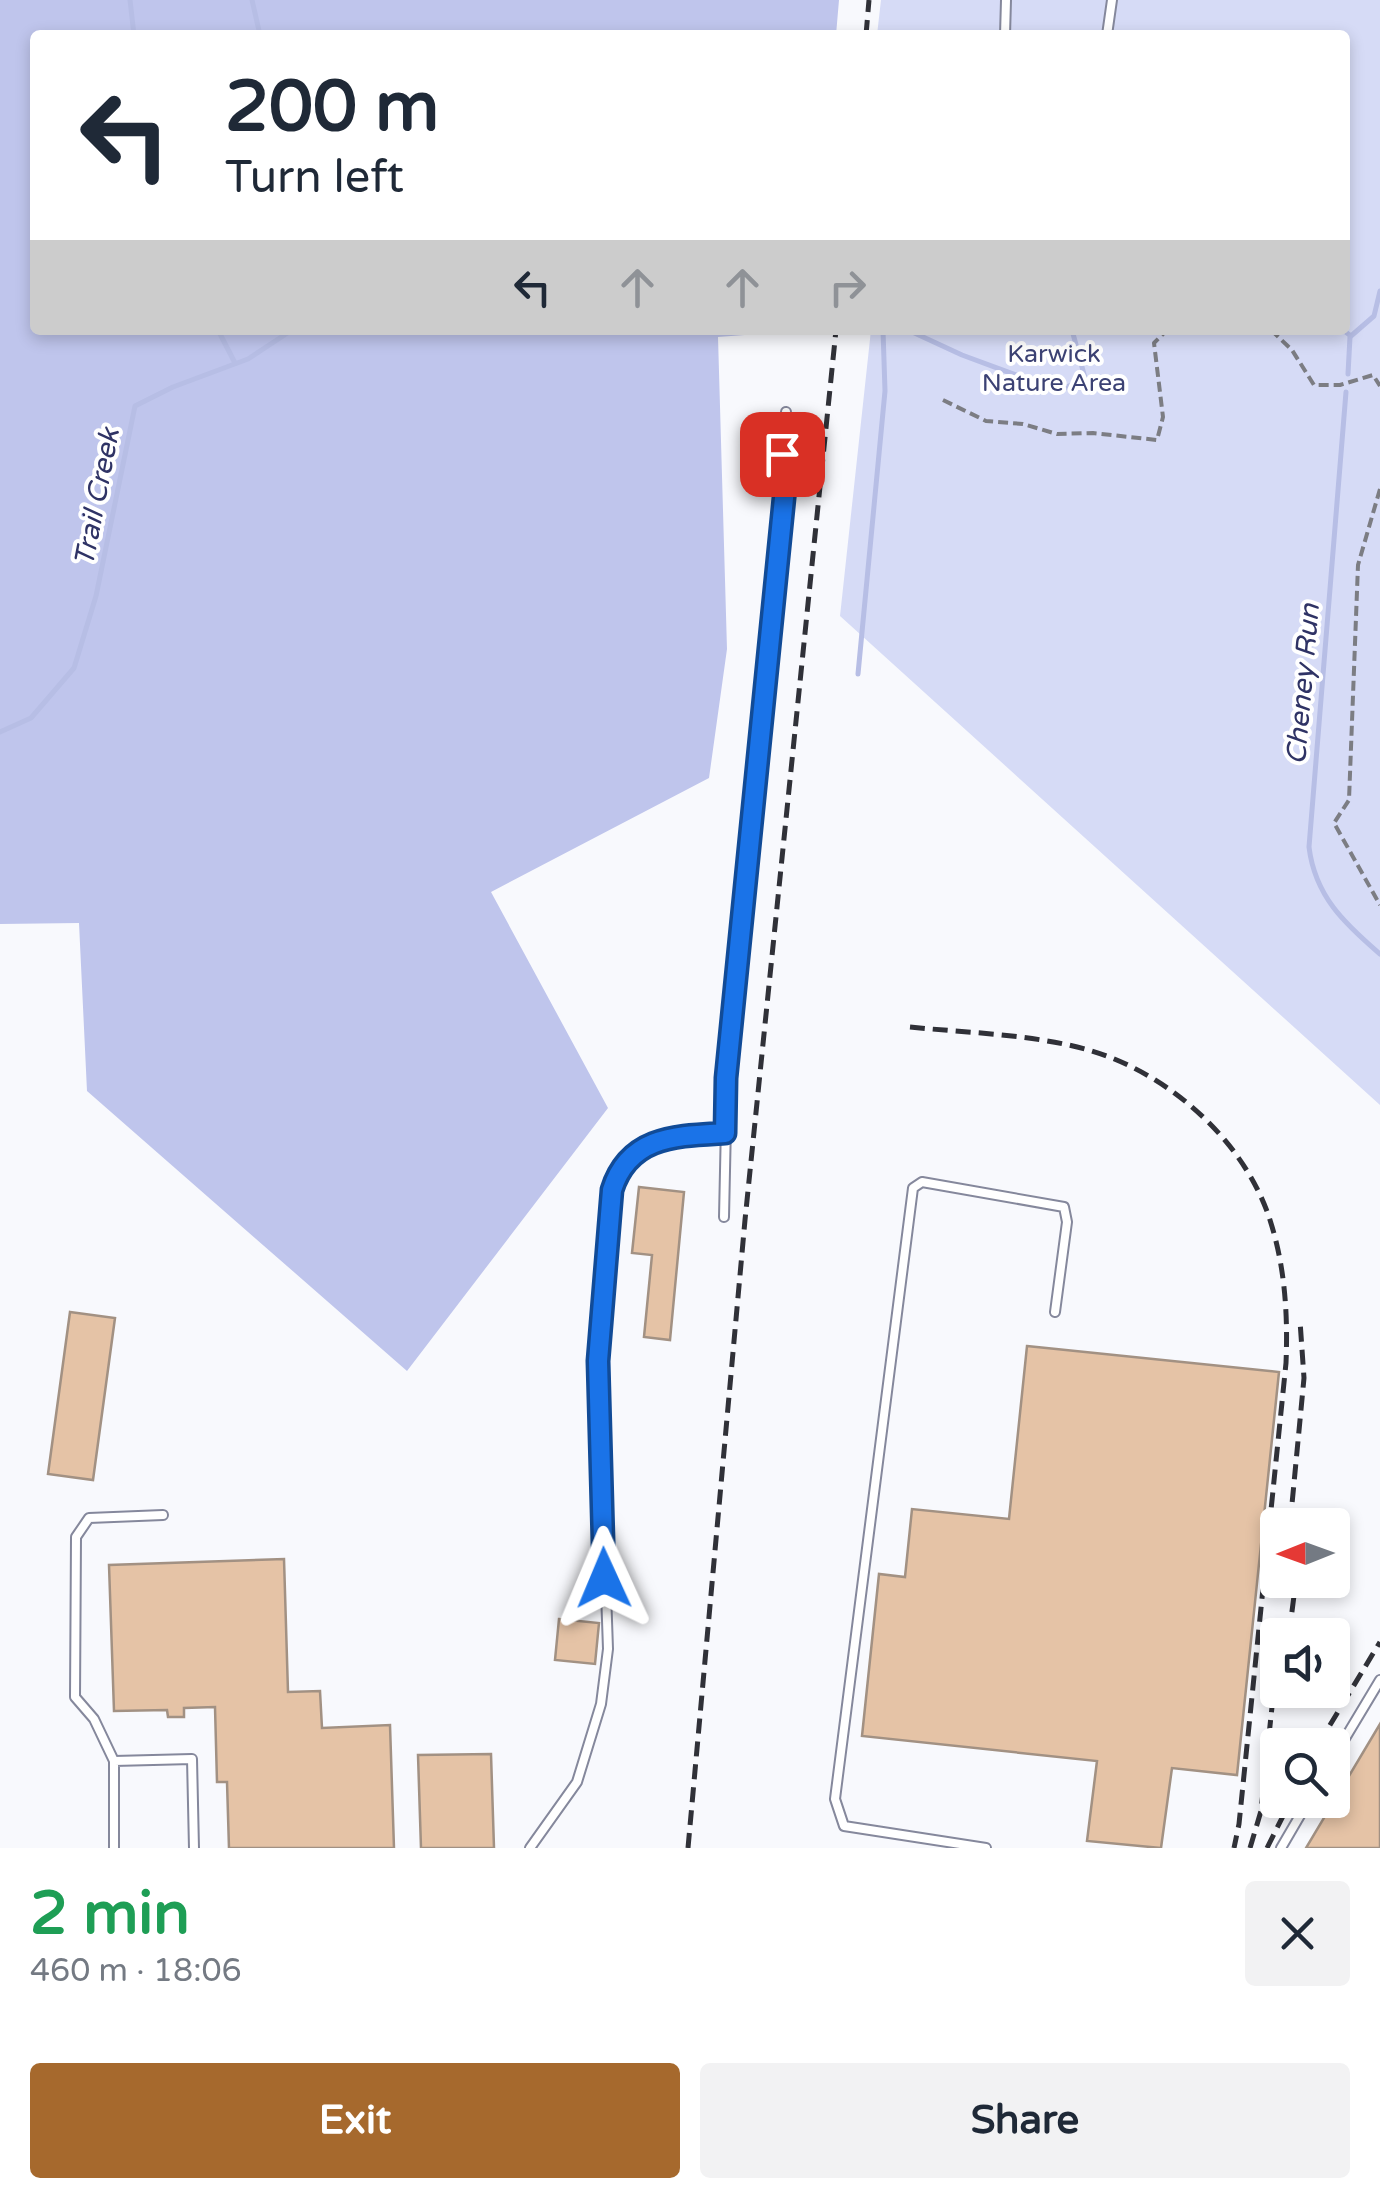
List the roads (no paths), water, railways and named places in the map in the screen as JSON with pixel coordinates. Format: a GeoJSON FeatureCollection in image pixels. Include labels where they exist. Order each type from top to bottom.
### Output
{"type":"FeatureCollection","features":[{"type":"Feature","properties":{"kind":"lane"},"geometry":{"type":"LineString","coordinates":[[1005,30],[1006,0]]}},
{"type":"Feature","properties":{"kind":"lane"},"geometry":{"type":"LineString","coordinates":[[1108,30],[1112,0]]}},
{"type":"Feature","properties":{"kind":"lane"},"geometry":{"type":"LineString","coordinates":[[724,1216],[728,1059],[786,478],[782,454],[786,412]]}},
{"type":"Feature","properties":{"kind":"lane"},"geometry":{"type":"LineString","coordinates":[[530,1848],[578,1782],[598,1719],[606,1668],[598,1361],[612,1190],[618,1170],[633,1152],[646,1145],[725,1133]]}},
{"type":"Feature","properties":{"kind":"lane"},"geometry":{"type":"LineString","coordinates":[[986,1848],[844,1826],[835,1799],[913,1188],[922,1182],[1064,1207],[1067,1222],[1055,1312]]}},
{"type":"Feature","properties":{"kind":"lane"},"geometry":{"type":"LineString","coordinates":[[114,1848],[114,1761],[94,1719],[75,1696],[76,1537],[88,1518],[163,1516]]}},
{"type":"Feature","properties":{"kind":"lane"},"geometry":{"type":"LineString","coordinates":[[1350,1730],[1380,1680]]}},
{"type":"Feature","properties":{"kind":"lane"},"geometry":{"type":"LineString","coordinates":[[114,1761],[192,1759],[194,1848]]}},
{"type":"Feature","properties":{"kind":"lane"},"geometry":{"type":"LineString","coordinates":[[1281,1848],[1298,1818]]}},
{"type":"Feature","properties":{"kind":"waterway"},"geometry":{"type":"LineString","coordinates":[[130,0],[133,30]]}},
{"type":"Feature","properties":{"kind":"waterway"},"geometry":{"type":"LineString","coordinates":[[252,0],[259,30]]}},
{"type":"Feature","properties":{"kind":"waterway","name":"Trail Creek"},"geometry":{"type":"LineString","coordinates":[[1350,335],[1374,316],[1380,291]]}},
{"type":"Feature","properties":{"kind":"waterway"},"geometry":{"type":"LineString","coordinates":[[221,335],[235,363]]}},
{"type":"Feature","properties":{"kind":"waterway","name":"Trail Creek"},"geometry":{"type":"LineString","coordinates":[[0,732],[31,718],[74,668],[96,596],[135,406],[248,359],[284,335]]}},
{"type":"Feature","properties":{"kind":"waterway"},"geometry":{"type":"LineString","coordinates":[[858,674],[885,391],[883,335]]}},
{"type":"Feature","properties":{"kind":"waterway","name":"Trail Creek"},"geometry":{"type":"LineString","coordinates":[[919,335],[1059,391],[1085,378],[1073,335]]}},
{"type":"Feature","properties":{"kind":"waterway","name":"Cheney Run"},"geometry":{"type":"LineString","coordinates":[[1348,374],[1350,337]]}},
{"type":"Feature","properties":{"kind":"waterway","name":"Cheney Run"},"geometry":{"type":"LineString","coordinates":[[1346,392],[1309,847],[1318,880],[1333,907],[1380,954]]}},
{"type":"Feature","properties":{"kind":"railway"},"geometry":{"type":"LineString","coordinates":[[866,30],[869,0]]}},
{"type":"Feature","properties":{"kind":"railway"},"geometry":{"type":"LineString","coordinates":[[688,1848],[745,1220],[835,335]]}},
{"type":"Feature","properties":{"kind":"railway"},"geometry":{"type":"LineString","coordinates":[[910,1027],[1064,1044],[1115,1059],[1144,1074],[1172,1091],[1221,1136],[1242,1162],[1270,1220],[1284,1291],[1286,1363],[1234,1848]]}},
{"type":"Feature","properties":{"kind":"railway"},"geometry":{"type":"LineString","coordinates":[[1292,1508],[1304,1378],[1300,1321]]}},
{"type":"Feature","properties":{"kind":"railway"},"geometry":{"type":"LineString","coordinates":[[1291,1618],[1294,1598]]}},
{"type":"Feature","properties":{"kind":"railway"},"geometry":{"type":"LineString","coordinates":[[1328,1728],[1380,1642]]}},
{"type":"Feature","properties":{"kind":"railway"},"geometry":{"type":"LineString","coordinates":[[1250,1848],[1261,1811],[1272,1708]]}},
{"type":"Feature","properties":{"kind":"railway"},"geometry":{"type":"LineString","coordinates":[[1267,1848],[1282,1818]]}},
{"type":"Feature","properties":{"kind":"park label","name":"Karwick Nature Area"},"geometry":{"type":"Point","coordinates":[1054,368]}}]}
